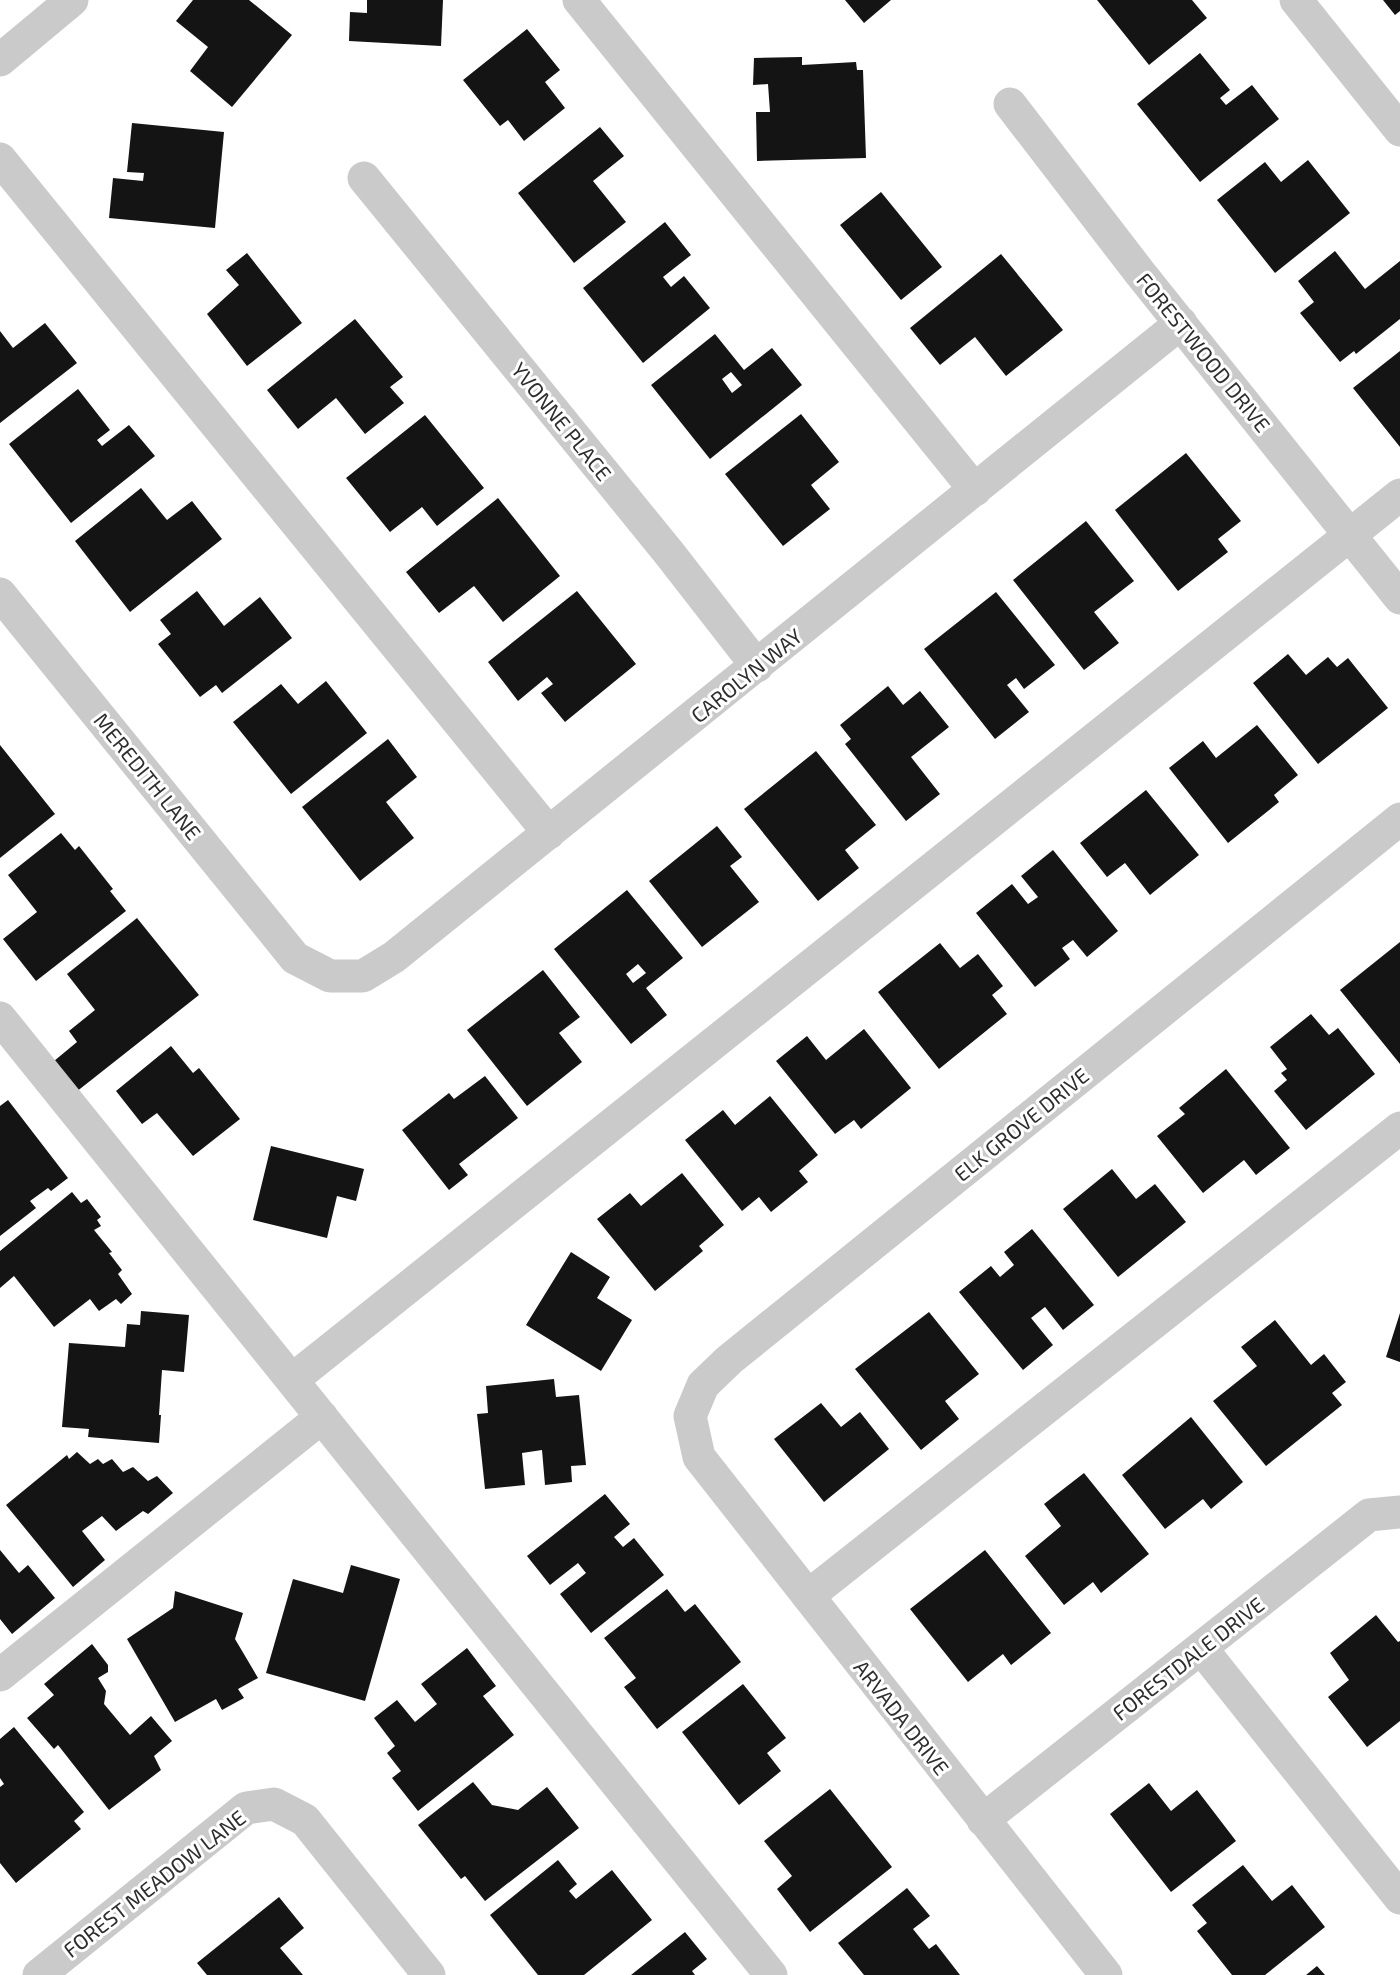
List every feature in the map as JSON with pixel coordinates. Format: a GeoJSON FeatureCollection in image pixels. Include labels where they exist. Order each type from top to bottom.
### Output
{"type":"FeatureCollection","features":[{"type":"Feature","properties":{"kind":"street"},"geometry":{"type":"LineString","coordinates":[[0,60],[72,0]]}},
{"type":"Feature","properties":{"kind":"street"},"geometry":{"type":"LineString","coordinates":[[1296,0],[1400,130]]}},
{"type":"Feature","properties":{"kind":"street"},"geometry":{"type":"LineString","coordinates":[[586,2],[975,490]]}},
{"type":"Feature","properties":{"kind":"street","name":"FORESTWOOD DRIVE"},"geometry":{"type":"LineString","coordinates":[[1010,104],[1400,598]]}},
{"type":"Feature","properties":{"kind":"street"},"geometry":{"type":"LineString","coordinates":[[0,159],[549,833]]}},
{"type":"Feature","properties":{"kind":"street","name":"YVONNE PLACE"},"geometry":{"type":"LineString","coordinates":[[364,178],[669,553],[757,666]]}},
{"type":"Feature","properties":{"kind":"street","name":"CAROLYN WAY"},"geometry":{"type":"LineString","coordinates":[[296,958],[330,976],[363,976],[394,957],[1181,323]]}},
{"type":"Feature","properties":{"kind":"street"},"geometry":{"type":"LineString","coordinates":[[292,1380],[1400,495]]}},
{"type":"Feature","properties":{"kind":"street","name":"MEREDITH LANE"},"geometry":{"type":"LineString","coordinates":[[0,594],[296,958]]}},
{"type":"Feature","properties":{"kind":"street","name":"ELK GROVE DRIVE"},"geometry":{"type":"LineString","coordinates":[[699,1457],[690,1416],[704,1385],[729,1360],[1400,819]]}},
{"type":"Feature","properties":{"kind":"street"},"geometry":{"type":"LineString","coordinates":[[0,1017],[771,1975]]}},
{"type":"Feature","properties":{"kind":"street"},"geometry":{"type":"LineString","coordinates":[[807,1596],[1400,1128]]}},
{"type":"Feature","properties":{"kind":"street"},"geometry":{"type":"LineString","coordinates":[[0,1676],[322,1417]]}},
{"type":"Feature","properties":{"kind":"street","name":"ARVADA DRIVE"},"geometry":{"type":"LineString","coordinates":[[699,1457],[1106,1975]]}},
{"type":"Feature","properties":{"kind":"street","name":"FORESTDALE DRIVE"},"geometry":{"type":"LineString","coordinates":[[983,1820],[1369,1515],[1400,1512]]}},
{"type":"Feature","properties":{"kind":"street"},"geometry":{"type":"LineString","coordinates":[[1201,1648],[1400,1898]]}},
{"type":"Feature","properties":{"kind":"street","name":"FOREST MEADOW LANE"},"geometry":{"type":"LineString","coordinates":[[39,1975],[246,1808],[274,1804],[305,1820],[429,1975]]}},
{"type":"Feature","properties":{"kind":"building"},"geometry":{"type":"Polygon","coordinates":[[[193,0],[249,0],[292,35],[232,107],[190,71],[208,47],[176,21],[193,0]]]}},
{"type":"Feature","properties":{"kind":"building"},"geometry":{"type":"Polygon","coordinates":[[[367,0],[443,0],[441,46],[349,41],[350,12],[367,13],[367,0]]]}},
{"type":"Feature","properties":{"kind":"building"},"geometry":{"type":"Polygon","coordinates":[[[845,0],[891,0],[864,23],[845,0]]]}},
{"type":"Feature","properties":{"kind":"building"},"geometry":{"type":"Polygon","coordinates":[[[1097,0],[1192,0],[1207,18],[1149,65],[1097,0]]]}},
{"type":"Feature","properties":{"kind":"building"},"geometry":{"type":"Polygon","coordinates":[[[1383,0],[1400,0],[1400,11],[1395,15],[1383,0]]]}},
{"type":"Feature","properties":{"kind":"building"},"geometry":{"type":"Polygon","coordinates":[[[527,29],[560,70],[545,82],[565,108],[524,141],[508,120],[500,126],[463,80],[527,29]]]}},
{"type":"Feature","properties":{"kind":"building"},"geometry":{"type":"Polygon","coordinates":[[[1200,53],[1230,90],[1220,98],[1226,105],[1252,85],[1279,119],[1200,182],[1137,104],[1200,53]]]}},
{"type":"Feature","properties":{"kind":"building"},"geometry":{"type":"Polygon","coordinates":[[[802,57],[802,65],[856,62],[857,70],[863,70],[866,158],[757,161],[756,112],[770,112],[768,84],[753,85],[754,58],[802,57]]]}},
{"type":"Feature","properties":{"kind":"building"},"geometry":{"type":"Polygon","coordinates":[[[132,123],[224,132],[215,228],[109,218],[113,178],[143,181],[144,173],[127,172],[132,123]]]}},
{"type":"Feature","properties":{"kind":"building"},"geometry":{"type":"Polygon","coordinates":[[[600,127],[624,156],[593,181],[626,222],[574,263],[518,193],[600,127]]]}},
{"type":"Feature","properties":{"kind":"building"},"geometry":{"type":"Polygon","coordinates":[[[1308,160],[1350,213],[1275,273],[1217,200],[1265,162],[1281,182],[1308,160]]]}},
{"type":"Feature","properties":{"kind":"building"},"geometry":{"type":"Polygon","coordinates":[[[881,192],[942,267],[901,300],[840,225],[881,192]]]}},
{"type":"Feature","properties":{"kind":"building"},"geometry":{"type":"Polygon","coordinates":[[[665,222],[691,255],[663,277],[671,287],[684,276],[710,308],[643,363],[583,288],[665,222]]]}},
{"type":"Feature","properties":{"kind":"building"},"geometry":{"type":"Polygon","coordinates":[[[1335,251],[1365,289],[1400,261],[1400,319],[1356,354],[1354,351],[1340,362],[1300,313],[1314,302],[1298,281],[1335,251]]]}},
{"type":"Feature","properties":{"kind":"building"},"geometry":{"type":"Polygon","coordinates":[[[247,253],[302,323],[247,366],[207,314],[239,285],[226,270],[247,253]]]}},
{"type":"Feature","properties":{"kind":"building"},"geometry":{"type":"Polygon","coordinates":[[[1001,254],[1063,330],[1006,376],[975,337],[940,365],[910,328],[1001,254]]]}},
{"type":"Feature","properties":{"kind":"building"},"geometry":{"type":"Polygon","coordinates":[[[355,319],[403,377],[390,387],[404,403],[365,434],[336,398],[298,429],[267,390],[355,319]]]}},
{"type":"Feature","properties":{"kind":"building"},"geometry":{"type":"Polygon","coordinates":[[[45,323],[77,363],[0,423],[0,331],[13,348],[45,323]]]}},
{"type":"Feature","properties":{"kind":"building"},"geometry":{"type":"Polygon","coordinates":[[[715,334],[744,370],[772,348],[802,385],[710,459],[651,385],[715,334]],[[731,372],[722,379],[732,393],[742,385],[731,372]]]}},
{"type":"Feature","properties":{"kind":"building"},"geometry":{"type":"Polygon","coordinates":[[[1400,351],[1400,447],[1353,388],[1400,351]]]}},
{"type":"Feature","properties":{"kind":"building"},"geometry":{"type":"Polygon","coordinates":[[[78,389],[110,430],[97,440],[102,446],[129,425],[155,456],[71,523],[9,444],[78,389]]]}},
{"type":"Feature","properties":{"kind":"building"},"geometry":{"type":"Polygon","coordinates":[[[801,414],[839,462],[811,485],[830,509],[783,546],[725,474],[801,414]]]}},
{"type":"Feature","properties":{"kind":"building"},"geometry":{"type":"Polygon","coordinates":[[[425,415],[484,488],[437,526],[422,507],[390,532],[346,478],[425,415]]]}},
{"type":"Feature","properties":{"kind":"building"},"geometry":{"type":"Polygon","coordinates":[[[1186,453],[1241,521],[1218,539],[1228,552],[1178,591],[1115,510],[1186,453]]]}},
{"type":"Feature","properties":{"kind":"building"},"geometry":{"type":"Polygon","coordinates":[[[141,488],[167,520],[192,501],[222,539],[130,612],[75,541],[141,488]]]}},
{"type":"Feature","properties":{"kind":"building"},"geometry":{"type":"Polygon","coordinates":[[[498,498],[560,576],[503,622],[474,586],[439,613],[406,572],[498,498]]]}},
{"type":"Feature","properties":{"kind":"building"},"geometry":{"type":"Polygon","coordinates":[[[1086,521],[1134,581],[1094,612],[1119,643],[1084,670],[1013,580],[1086,521]]]}},
{"type":"Feature","properties":{"kind":"building"},"geometry":{"type":"Polygon","coordinates":[[[197,591],[224,626],[260,597],[292,638],[222,693],[216,685],[200,697],[158,644],[171,634],[160,620],[197,591]]]}},
{"type":"Feature","properties":{"kind":"building"},"geometry":{"type":"Polygon","coordinates":[[[577,591],[636,664],[565,722],[541,693],[553,684],[547,677],[518,701],[488,662],[577,591]]]}},
{"type":"Feature","properties":{"kind":"building"},"geometry":{"type":"Polygon","coordinates":[[[996,592],[1055,665],[1024,689],[1016,678],[1007,685],[1029,712],[995,739],[924,649],[996,592]]]}},
{"type":"Feature","properties":{"kind":"building"},"geometry":{"type":"Polygon","coordinates":[[[1288,654],[1306,675],[1328,657],[1337,667],[1348,658],[1388,708],[1318,764],[1253,683],[1288,654]]]}},
{"type":"Feature","properties":{"kind":"building"},"geometry":{"type":"Polygon","coordinates":[[[326,681],[367,733],[291,794],[233,722],[281,684],[298,704],[326,681]]]}},
{"type":"Feature","properties":{"kind":"building"},"geometry":{"type":"Polygon","coordinates":[[[888,686],[903,705],[920,691],[949,727],[911,757],[940,794],[906,821],[845,744],[851,739],[840,725],[888,686]]]}},
{"type":"Feature","properties":{"kind":"building"},"geometry":{"type":"Polygon","coordinates":[[[1257,725],[1298,775],[1274,795],[1279,802],[1228,843],[1169,768],[1203,741],[1216,758],[1257,725]]]}},
{"type":"Feature","properties":{"kind":"building"},"geometry":{"type":"Polygon","coordinates":[[[388,739],[417,777],[386,802],[414,838],[360,881],[302,807],[388,739]]]}},
{"type":"Feature","properties":{"kind":"building"},"geometry":{"type":"Polygon","coordinates":[[[0,745],[55,814],[0,858],[0,745]]]}},
{"type":"Feature","properties":{"kind":"building"},"geometry":{"type":"Polygon","coordinates":[[[816,751],[876,825],[845,850],[859,868],[818,901],[744,809],[816,751]]]}},
{"type":"Feature","properties":{"kind":"building"},"geometry":{"type":"Polygon","coordinates":[[[1146,790],[1199,855],[1150,895],[1125,863],[1107,877],[1080,843],[1146,790]]]}},
{"type":"Feature","properties":{"kind":"building"},"geometry":{"type":"Polygon","coordinates":[[[717,826],[742,857],[730,866],[759,902],[702,947],[649,881],[717,826]]]}},
{"type":"Feature","properties":{"kind":"building"},"geometry":{"type":"Polygon","coordinates":[[[61,833],[75,850],[79,846],[113,889],[110,891],[126,911],[36,981],[3,939],[37,912],[8,875],[61,833]]]}},
{"type":"Feature","properties":{"kind":"building"},"geometry":{"type":"Polygon","coordinates":[[[1053,850],[1118,931],[1087,957],[1073,940],[1062,948],[1070,959],[1035,987],[976,913],[1012,884],[1028,904],[1038,897],[1021,876],[1053,850]]]}},
{"type":"Feature","properties":{"kind":"building"},"geometry":{"type":"Polygon","coordinates":[[[627,890],[683,958],[646,988],[667,1015],[631,1044],[554,949],[627,890]],[[638,964],[626,974],[633,983],[646,973],[638,964]]]}},
{"type":"Feature","properties":{"kind":"building"},"geometry":{"type":"Polygon","coordinates":[[[137,918],[199,995],[71,1096],[48,1066],[77,1042],[69,1031],[95,1010],[67,974],[137,918]]]}},
{"type":"Feature","properties":{"kind":"building"},"geometry":{"type":"Polygon","coordinates":[[[1400,942],[1400,1064],[1340,990],[1400,942]]]}},
{"type":"Feature","properties":{"kind":"building"},"geometry":{"type":"Polygon","coordinates":[[[940,943],[960,968],[978,954],[1003,986],[992,995],[1007,1014],[939,1069],[878,992],[940,943]]]}},
{"type":"Feature","properties":{"kind":"building"},"geometry":{"type":"Polygon","coordinates":[[[543,970],[580,1017],[559,1033],[582,1062],[527,1106],[467,1030],[543,970]]]}},
{"type":"Feature","properties":{"kind":"building"},"geometry":{"type":"Polygon","coordinates":[[[1311,1014],[1329,1035],[1338,1028],[1375,1074],[1306,1130],[1274,1091],[1287,1080],[1281,1073],[1287,1069],[1270,1047],[1311,1014]]]}},
{"type":"Feature","properties":{"kind":"building"},"geometry":{"type":"Polygon","coordinates":[[[864,1029],[911,1088],[861,1129],[854,1120],[835,1134],[776,1061],[807,1036],[826,1060],[864,1029]]]}},
{"type":"Feature","properties":{"kind":"building"},"geometry":{"type":"Polygon","coordinates":[[[171,1046],[193,1073],[199,1068],[240,1119],[193,1156],[157,1113],[142,1124],[116,1091],[171,1046]]]}},
{"type":"Feature","properties":{"kind":"building"},"geometry":{"type":"Polygon","coordinates":[[[1226,1069],[1290,1148],[1256,1175],[1244,1160],[1203,1193],[1157,1136],[1185,1114],[1179,1108],[1226,1069]]]}},
{"type":"Feature","properties":{"kind":"building"},"geometry":{"type":"Polygon","coordinates":[[[485,1076],[518,1118],[459,1164],[468,1175],[449,1190],[402,1130],[449,1093],[454,1099],[485,1076]]]}},
{"type":"Feature","properties":{"kind":"building"},"geometry":{"type":"Polygon","coordinates":[[[770,1096],[818,1155],[799,1171],[808,1182],[771,1212],[759,1197],[742,1211],[685,1140],[723,1110],[735,1125],[770,1096]]]}},
{"type":"Feature","properties":{"kind":"building"},"geometry":{"type":"Polygon","coordinates":[[[8,1100],[68,1178],[51,1191],[48,1188],[30,1201],[36,1208],[0,1236],[0,1106],[8,1100]]]}},
{"type":"Feature","properties":{"kind":"building"},"geometry":{"type":"Polygon","coordinates":[[[271,1146],[364,1169],[356,1201],[337,1196],[327,1238],[253,1220],[271,1146]]]}},
{"type":"Feature","properties":{"kind":"building"},"geometry":{"type":"Polygon","coordinates":[[[1112,1169],[1136,1199],[1155,1184],[1186,1222],[1118,1277],[1063,1209],[1112,1169]]]}},
{"type":"Feature","properties":{"kind":"building"},"geometry":{"type":"Polygon","coordinates":[[[682,1173],[724,1225],[699,1246],[703,1251],[655,1291],[597,1219],[630,1193],[641,1206],[682,1173]]]}},
{"type":"Feature","properties":{"kind":"building"},"geometry":{"type":"Polygon","coordinates":[[[72,1192],[81,1203],[87,1199],[101,1217],[97,1220],[101,1226],[94,1230],[112,1252],[109,1253],[122,1270],[118,1274],[132,1294],[121,1304],[116,1299],[99,1311],[90,1299],[54,1327],[14,1276],[0,1288],[0,1251],[72,1192]]]}},
{"type":"Feature","properties":{"kind":"building"},"geometry":{"type":"Polygon","coordinates":[[[1032,1229],[1094,1305],[1063,1330],[1045,1307],[1031,1318],[1053,1345],[1023,1370],[959,1292],[991,1266],[1000,1277],[1014,1265],[1004,1252],[1032,1229]]]}},
{"type":"Feature","properties":{"kind":"building"},"geometry":{"type":"Polygon","coordinates":[[[571,1252],[610,1277],[597,1298],[632,1320],[601,1371],[526,1325],[571,1252]]]}},
{"type":"Feature","properties":{"kind":"building"},"geometry":{"type":"Polygon","coordinates":[[[141,1311],[189,1315],[184,1372],[162,1370],[159,1443],[88,1437],[89,1429],[62,1427],[69,1343],[125,1347],[127,1324],[140,1325],[141,1311]]]}},
{"type":"Feature","properties":{"kind":"building"},"geometry":{"type":"Polygon","coordinates":[[[929,1312],[979,1374],[945,1401],[959,1419],[921,1450],[855,1369],[929,1312]]]}},
{"type":"Feature","properties":{"kind":"building"},"geometry":{"type":"Polygon","coordinates":[[[1400,1313],[1400,1362],[1386,1357],[1400,1313]]]}},
{"type":"Feature","properties":{"kind":"building"},"geometry":{"type":"Polygon","coordinates":[[[1275,1320],[1311,1365],[1324,1354],[1346,1382],[1332,1393],[1342,1405],[1266,1466],[1213,1401],[1257,1366],[1241,1347],[1275,1320]]]}},
{"type":"Feature","properties":{"kind":"building"},"geometry":{"type":"Polygon","coordinates":[[[554,1379],[556,1397],[579,1395],[586,1465],[571,1466],[572,1482],[545,1485],[542,1450],[522,1453],[525,1485],[485,1489],[477,1414],[488,1413],[486,1386],[554,1379]]]}},
{"type":"Feature","properties":{"kind":"building"},"geometry":{"type":"Polygon","coordinates":[[[821,1403],[841,1427],[860,1412],[889,1449],[824,1502],[774,1439],[821,1403]]]}},
{"type":"Feature","properties":{"kind":"building"},"geometry":{"type":"Polygon","coordinates":[[[1191,1417],[1243,1482],[1211,1509],[1203,1499],[1165,1529],[1122,1475],[1191,1417]]]}},
{"type":"Feature","properties":{"kind":"building"},"geometry":{"type":"Polygon","coordinates":[[[77,1452],[90,1464],[98,1459],[103,1464],[112,1459],[123,1472],[133,1467],[148,1481],[157,1476],[173,1493],[148,1514],[143,1511],[116,1531],[102,1516],[82,1531],[105,1560],[73,1587],[6,1505],[67,1455],[69,1459],[77,1452]]]}},
{"type":"Feature","properties":{"kind":"building"},"geometry":{"type":"Polygon","coordinates":[[[1084,1473],[1149,1554],[1101,1593],[1093,1582],[1064,1605],[1025,1556],[1061,1526],[1044,1504],[1084,1473]]]}},
{"type":"Feature","properties":{"kind":"building"},"geometry":{"type":"Polygon","coordinates":[[[605,1494],[630,1524],[614,1537],[623,1547],[634,1538],[664,1575],[591,1633],[560,1594],[586,1573],[578,1563],[550,1585],[527,1556],[605,1494]]]}},
{"type":"Feature","properties":{"kind":"building"},"geometry":{"type":"Polygon","coordinates":[[[0,1550],[19,1573],[28,1565],[55,1598],[12,1634],[0,1619],[0,1550]]]}},
{"type":"Feature","properties":{"kind":"building"},"geometry":{"type":"Polygon","coordinates":[[[985,1550],[1051,1633],[1011,1665],[1003,1654],[968,1682],[910,1609],[985,1550]]]}},
{"type":"Feature","properties":{"kind":"building"},"geometry":{"type":"Polygon","coordinates":[[[351,1565],[400,1579],[365,1701],[266,1673],[293,1579],[343,1593],[351,1565]]]}},
{"type":"Feature","properties":{"kind":"building"},"geometry":{"type":"Polygon","coordinates":[[[667,1589],[685,1612],[695,1604],[741,1662],[657,1729],[624,1687],[636,1678],[604,1638],[667,1589]]]}},
{"type":"Feature","properties":{"kind":"building"},"geometry":{"type":"Polygon","coordinates":[[[175,1591],[243,1613],[235,1639],[258,1678],[238,1689],[244,1698],[222,1710],[216,1699],[175,1722],[127,1639],[173,1608],[175,1591]]]}},
{"type":"Feature","properties":{"kind":"building"},"geometry":{"type":"Polygon","coordinates":[[[1376,1615],[1398,1642],[1400,1641],[1400,1721],[1367,1747],[1328,1697],[1349,1680],[1330,1653],[1376,1615]]]}},
{"type":"Feature","properties":{"kind":"building"},"geometry":{"type":"Polygon","coordinates":[[[92,1644],[108,1665],[108,1672],[98,1678],[106,1691],[104,1704],[130,1735],[151,1716],[172,1741],[154,1756],[161,1770],[109,1810],[58,1745],[54,1749],[27,1718],[54,1695],[44,1684],[92,1644]]]}},
{"type":"Feature","properties":{"kind":"building"},"geometry":{"type":"Polygon","coordinates":[[[467,1648],[496,1686],[483,1696],[514,1735],[418,1811],[392,1778],[401,1771],[387,1753],[395,1746],[374,1718],[397,1700],[415,1722],[437,1704],[421,1684],[467,1648]]]}},
{"type":"Feature","properties":{"kind":"building"},"geometry":{"type":"Polygon","coordinates":[[[743,1684],[786,1738],[767,1753],[781,1771],[739,1805],[682,1732],[743,1684]]]}},
{"type":"Feature","properties":{"kind":"building"},"geometry":{"type":"Polygon","coordinates":[[[14,1727],[84,1812],[74,1821],[81,1829],[16,1883],[0,1863],[0,1787],[4,1784],[0,1778],[0,1739],[14,1727]]]}},
{"type":"Feature","properties":{"kind":"building"},"geometry":{"type":"Polygon","coordinates":[[[473,1782],[492,1805],[518,1810],[547,1787],[579,1828],[485,1901],[465,1876],[461,1879],[418,1825],[473,1782]]]}},
{"type":"Feature","properties":{"kind":"building"},"geometry":{"type":"Polygon","coordinates":[[[1149,1783],[1171,1811],[1197,1790],[1236,1841],[1171,1892],[1110,1814],[1149,1783]]]}},
{"type":"Feature","properties":{"kind":"building"},"geometry":{"type":"Polygon","coordinates":[[[830,1789],[892,1867],[810,1932],[777,1889],[792,1876],[764,1841],[830,1789]]]}},
{"type":"Feature","properties":{"kind":"building"},"geometry":{"type":"Polygon","coordinates":[[[558,1860],[577,1884],[569,1891],[576,1899],[612,1870],[652,1920],[584,1975],[538,1975],[490,1915],[558,1860]]]}},
{"type":"Feature","properties":{"kind":"building"},"geometry":{"type":"Polygon","coordinates":[[[1243,1865],[1272,1901],[1292,1885],[1325,1927],[1265,1975],[1232,1975],[1197,1931],[1207,1923],[1192,1905],[1243,1865]]]}},
{"type":"Feature","properties":{"kind":"building"},"geometry":{"type":"Polygon","coordinates":[[[907,1888],[930,1916],[913,1929],[929,1949],[936,1944],[960,1975],[864,1975],[838,1943],[907,1888]]]}},
{"type":"Feature","properties":{"kind":"building"},"geometry":{"type":"Polygon","coordinates":[[[279,1897],[304,1928],[280,1948],[303,1975],[207,1975],[197,1963],[279,1897]]]}},
{"type":"Feature","properties":{"kind":"building"},"geometry":{"type":"Polygon","coordinates":[[[685,1932],[707,1959],[692,1971],[695,1975],[631,1975],[685,1932]]]}},
{"type":"Feature","properties":{"kind":"building"},"geometry":{"type":"Polygon","coordinates":[[[1317,1966],[1325,1975],[1306,1975],[1317,1966]]]}}]}
